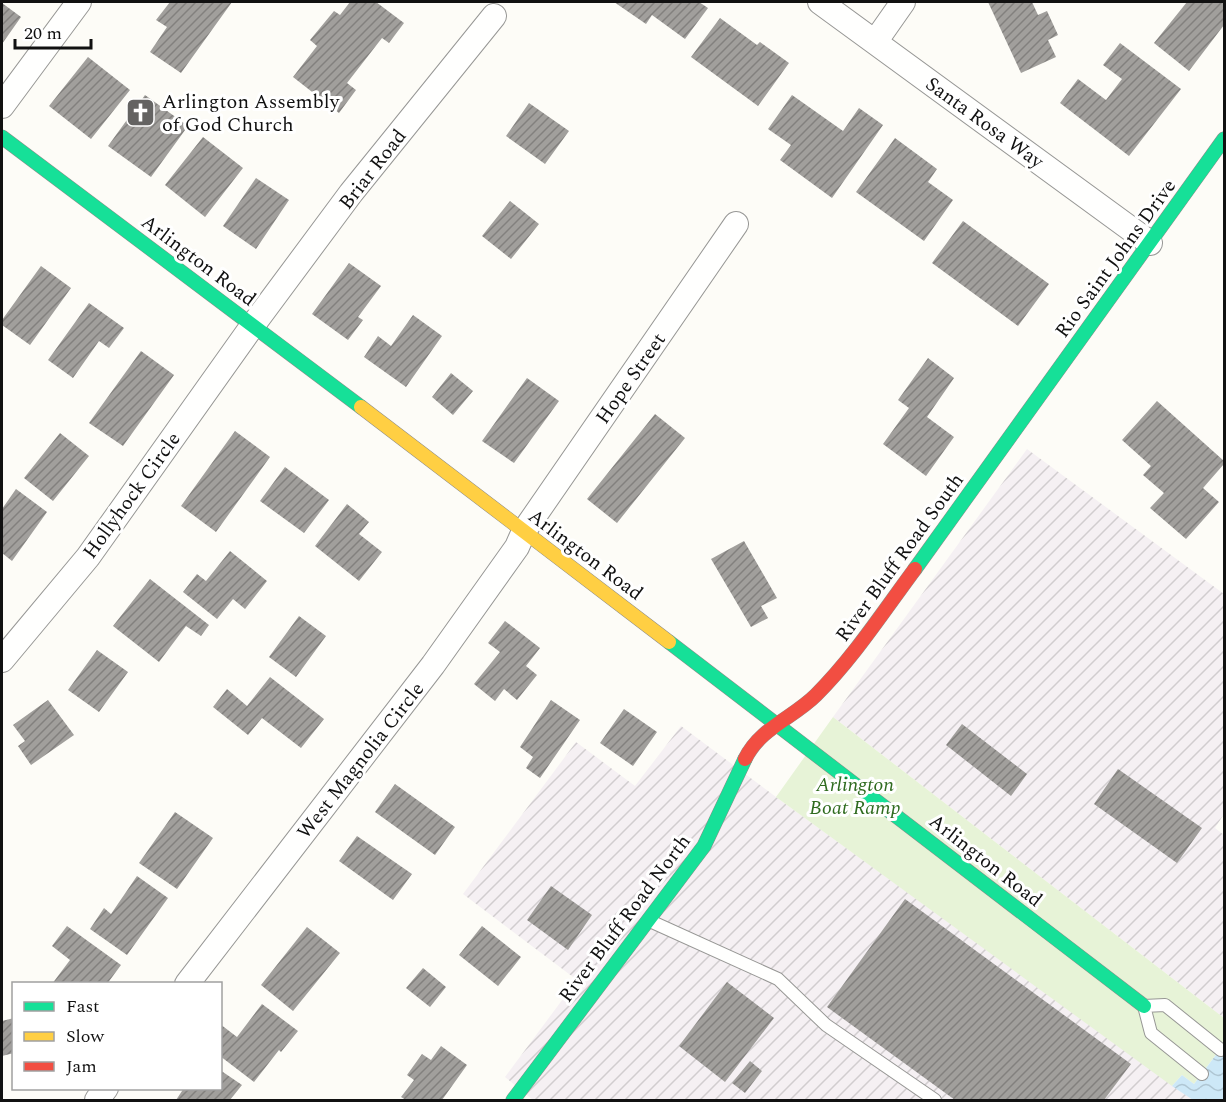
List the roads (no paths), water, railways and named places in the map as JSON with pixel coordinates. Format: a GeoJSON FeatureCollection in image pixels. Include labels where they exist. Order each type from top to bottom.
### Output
{"type":"FeatureCollection","features":[{"type":"Feature","properties":{"kind":"street"},"geometry":{"type":"LineString","coordinates":[[2,106],[79,2]]}},
{"type":"Feature","properties":{"kind":"street","name":"Santa Rosa Way"},"geometry":{"type":"LineString","coordinates":[[820,2],[1150,243]]}},
{"type":"Feature","properties":{"kind":"street"},"geometry":{"type":"LineString","coordinates":[[874,42],[903,2]]}},
{"type":"Feature","properties":{"kind":"street","name":"Briar Road"},"geometry":{"type":"LineString","coordinates":[[253,325],[351,193],[494,16]]}},
{"type":"Feature","properties":{"kind":"street","name":"Arlington Road"},"geometry":{"type":"LineString","coordinates":[[2,137],[524,531],[1144,1006]]}},
{"type":"Feature","properties":{"kind":"street","name":"Rio Saint Johns Drive"},"geometry":{"type":"LineString","coordinates":[[1039,399],[1224,139]]}},
{"type":"Feature","properties":{"kind":"street","name":"Hope Street"},"geometry":{"type":"LineString","coordinates":[[524,531],[736,224]]}},
{"type":"Feature","properties":{"kind":"street","name":"Hollyhock Circle"},"geometry":{"type":"LineString","coordinates":[[2,660],[88,556],[253,325]]}},
{"type":"Feature","properties":{"kind":"street","name":"River Bluff Road South"},"geometry":{"type":"LineString","coordinates":[[776,723],[814,697],[857,649],[1039,399]]}},
{"type":"Feature","properties":{"kind":"street","name":"West Magnolia Circle"},"geometry":{"type":"LineString","coordinates":[[189,982],[433,665],[517,547],[524,531]]}},
{"type":"Feature","properties":{"kind":"street","name":"River Bluff Road North"},"geometry":{"type":"LineString","coordinates":[[513,1101],[704,846],[750,748],[776,723]]}},
{"type":"Feature","properties":{"kind":"lane"},"geometry":{"type":"LineString","coordinates":[[649,920],[778,979],[826,1024],[935,1101]]}},
{"type":"Feature","properties":{"kind":"lane"},"geometry":{"type":"LineString","coordinates":[[1202,1074],[1151,1033],[1144,1006],[1165,1005],[1221,1050]]}},
{"type":"Feature","properties":{"kind":"water"},"geometry":{"type":"Polygon","coordinates":[[[1224,1044],[1224,1100],[1193,1100],[1172,1086],[1182,1075],[1194,1084],[1224,1044]]]}},
{"type":"Feature","properties":{"kind":"place","name":"Arlington Assembly of God Church"},"geometry":{"type":"Point","coordinates":[141,113]}},
{"type":"Feature","properties":{"kind":"park label","name":"Arlington Boat Ramp"},"geometry":{"type":"Point","coordinates":[855,796]}}]}
